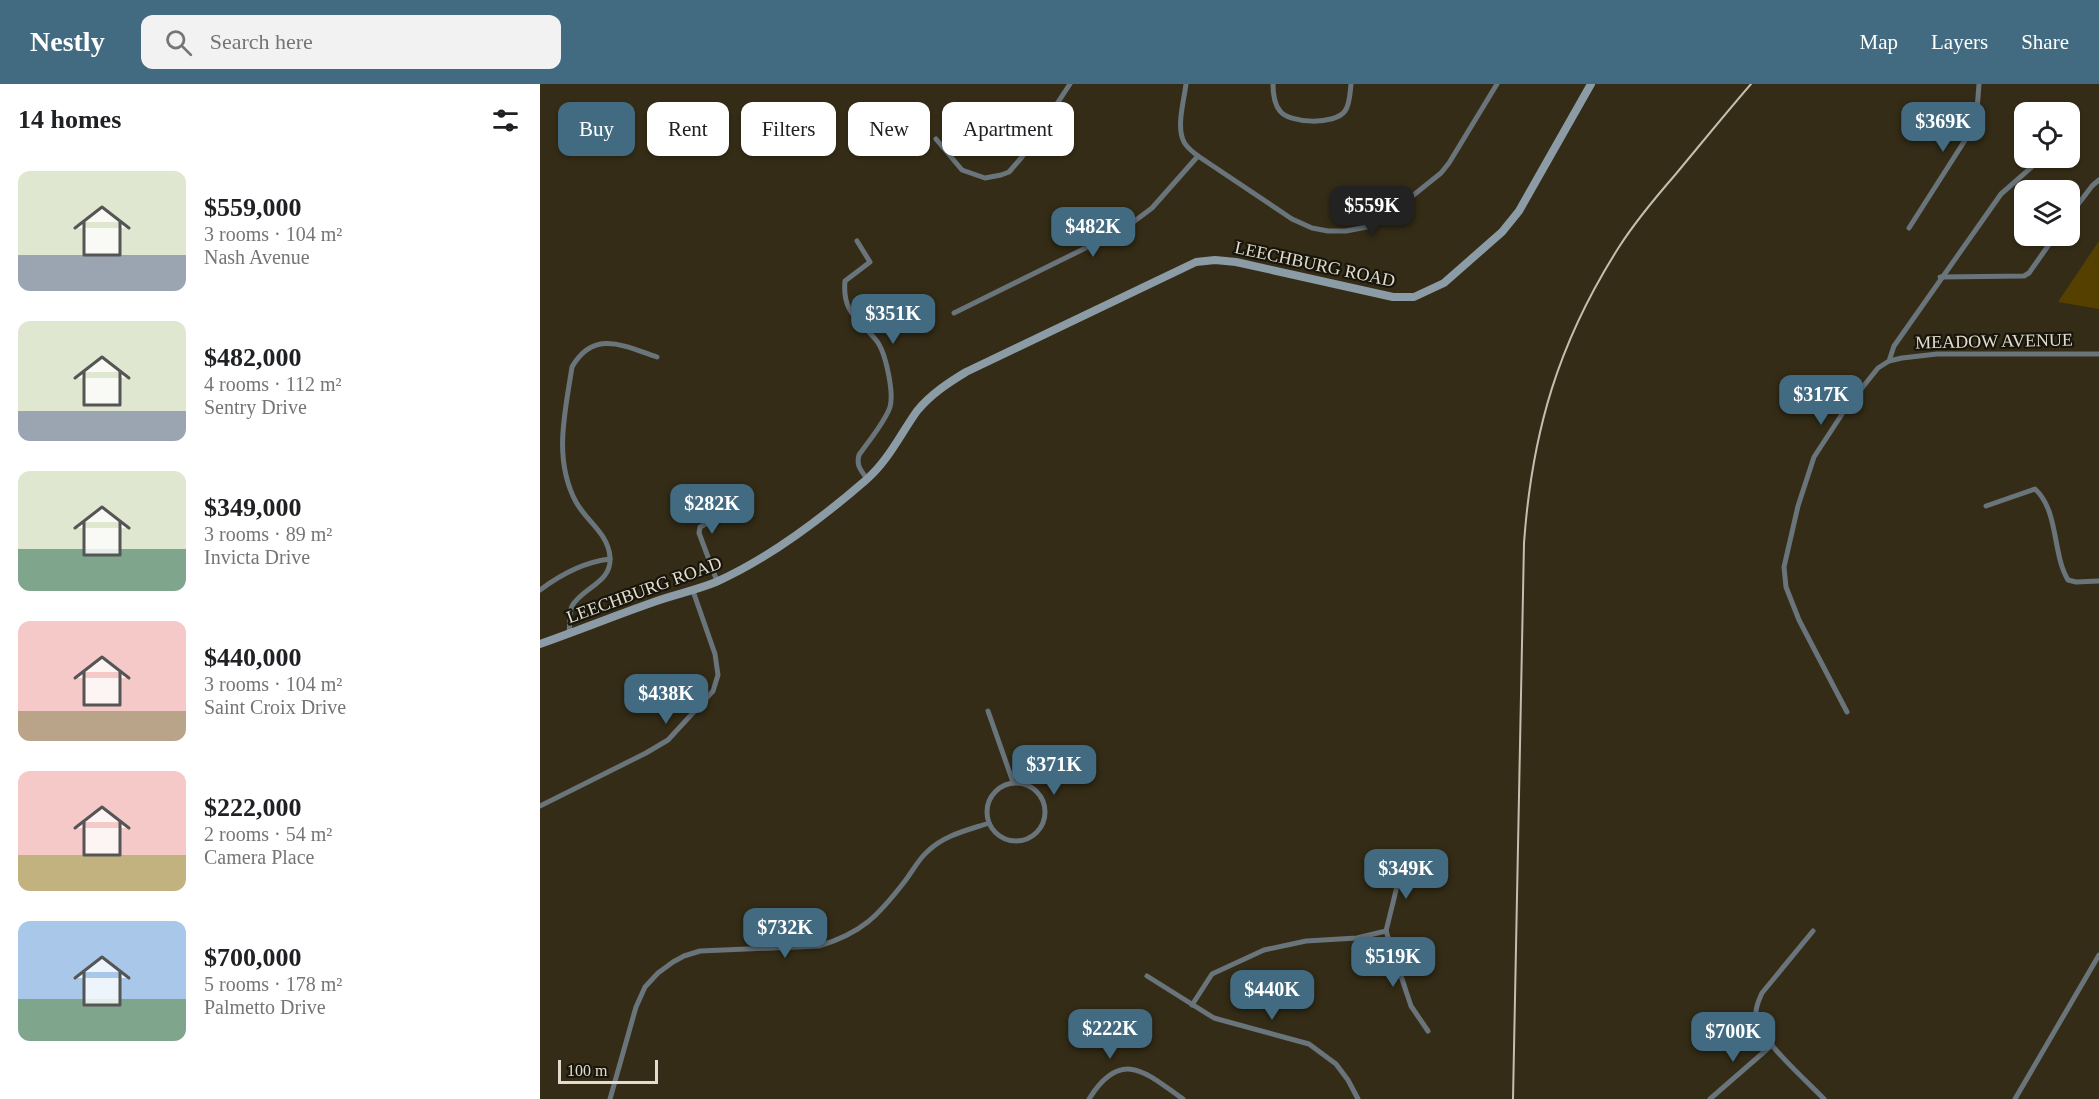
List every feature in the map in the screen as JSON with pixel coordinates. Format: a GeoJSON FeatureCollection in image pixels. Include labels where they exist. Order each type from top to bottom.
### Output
{"type":"FeatureCollection","features":[{"type":"Feature","properties":{"kind":"street"},"geometry":{"type":"LineString","coordinates":[[936,139],[962,170],[985,178],[1001,175],[1008,172],[1022,157],[1070,84]]}},
{"type":"Feature","properties":{"kind":"street"},"geometry":{"type":"LineString","coordinates":[[1186,84],[1181,122],[1185,145],[1292,219],[1312,228],[1328,231],[1346,231],[1367,227],[1395,210],[1441,173],[1497,84]]}},
{"type":"Feature","properties":{"kind":"street"},"geometry":{"type":"LineString","coordinates":[[1273,84],[1273,93],[1280,111],[1287,116],[1312,121],[1331,120],[1340,116],[1348,104],[1352,84]]}},
{"type":"Feature","properties":{"kind":"street","name":"LEECHBURG ROAD"},"geometry":{"type":"LineString","coordinates":[[540,644],[653,602],[693,591],[760,559],[809,526],[867,479],[899,441],[917,412],[931,395],[943,386],[966,372],[1196,262],[1215,260],[1236,262],[1393,297],[1414,297],[1444,283],[1502,232],[1519,211],[1590,84]]}},
{"type":"Feature","properties":{"kind":"street"},"geometry":{"type":"LineString","coordinates":[[1910,228],[1976,123],[1979,84]]}},
{"type":"Feature","properties":{"kind":"street"},"geometry":{"type":"LineString","coordinates":[[954,313],[1124,229],[1152,208],[1198,156]]}},
{"type":"Feature","properties":{"kind":"street"},"geometry":{"type":"LineString","coordinates":[[1847,712],[1799,620],[1786,587],[1785,567],[1798,506],[1814,457],[1866,381],[1878,368],[1889,361],[1893,346],[2001,194],[2031,168]]}},
{"type":"Feature","properties":{"kind":"street"},"geometry":{"type":"LineString","coordinates":[[2080,202],[2099,180]]}},
{"type":"Feature","properties":{"kind":"street"},"geometry":{"type":"LineString","coordinates":[[857,241],[870,262],[845,281],[844,291],[856,320],[877,340],[883,351],[892,395],[889,410],[857,461],[858,467],[867,479]]}},
{"type":"Feature","properties":{"kind":"street"},"geometry":{"type":"LineString","coordinates":[[1940,277],[2024,276],[2029,273],[2048,246]]}},
{"type":"Feature","properties":{"kind":"street"},"geometry":{"type":"LineString","coordinates":[[569,633],[572,607],[607,573],[610,559],[606,539],[578,505],[570,488],[563,459],[561,435],[572,367],[586,349],[601,343],[620,345],[657,357]]}},
{"type":"Feature","properties":{"kind":"street","name":"MEADOW AVENUE"},"geometry":{"type":"LineString","coordinates":[[1889,361],[1927,355],[2099,354]]}},
{"type":"Feature","properties":{"kind":"street"},"geometry":{"type":"LineString","coordinates":[[1986,506],[2035,489],[2047,507],[2068,580],[2099,581]]}},
{"type":"Feature","properties":{"kind":"street"},"geometry":{"type":"LineString","coordinates":[[717,581],[699,533],[700,528],[746,504]]}},
{"type":"Feature","properties":{"kind":"street"},"geometry":{"type":"LineString","coordinates":[[540,591],[558,578],[596,560],[610,559]]}},
{"type":"Feature","properties":{"kind":"street"},"geometry":{"type":"LineString","coordinates":[[540,806],[668,740],[713,691],[718,675],[715,654],[693,591]]}},
{"type":"Feature","properties":{"kind":"street"},"geometry":{"type":"LineString","coordinates":[[988,711],[1013,782]]}},
{"type":"Feature","properties":{"kind":"street"},"geometry":{"type":"LineString","coordinates":[[1013,782],[1023,783],[1037,790],[1044,801],[1046,808],[1042,825],[1032,836],[1022,840],[1011,840],[995,832],[989,823],[987,808],[990,798],[998,789],[1013,782]]}},
{"type":"Feature","properties":{"kind":"street"},"geometry":{"type":"LineString","coordinates":[[610,1099],[636,1007],[645,987],[658,973],[684,956],[700,951],[819,946],[847,935],[869,923],[884,909],[927,852],[956,833],[989,823]]}},
{"type":"Feature","properties":{"kind":"street"},"geometry":{"type":"LineString","coordinates":[[1403,862],[1386,932],[1411,1006],[1428,1031]]}},
{"type":"Feature","properties":{"kind":"street"},"geometry":{"type":"LineString","coordinates":[[1813,931],[1762,993],[1757,1005],[1756,1016],[1759,1028],[1772,1045],[1824,1099]]}},
{"type":"Feature","properties":{"kind":"street"},"geometry":{"type":"LineString","coordinates":[[1192,1005],[1212,974],[1264,950],[1298,942],[1357,938],[1386,932]]}},
{"type":"Feature","properties":{"kind":"street"},"geometry":{"type":"LineString","coordinates":[[2015,1099],[2099,955]]}},
{"type":"Feature","properties":{"kind":"street"},"geometry":{"type":"LineString","coordinates":[[1147,976],[1214,1018],[1309,1044],[1336,1064],[1358,1099]]}},
{"type":"Feature","properties":{"kind":"street"},"geometry":{"type":"LineString","coordinates":[[1710,1099],[1772,1045]]}},
{"type":"Feature","properties":{"kind":"street"},"geometry":{"type":"LineString","coordinates":[[1089,1099],[1099,1084],[1114,1071],[1130,1068],[1150,1076],[1183,1099]]}},
{"type":"Feature","properties":{"kind":"shaded area"},"geometry":{"type":"Polygon","coordinates":[[[2099,241],[2099,309],[2058,302],[2099,241]]]}},
{"type":"Feature","properties":{"kind":"railway"},"geometry":{"type":"LineString","coordinates":[[1513,1099],[1524,543],[1528,502],[1541,426],[1564,354],[1580,318],[1619,247],[1653,201],[1751,84]]}}]}
